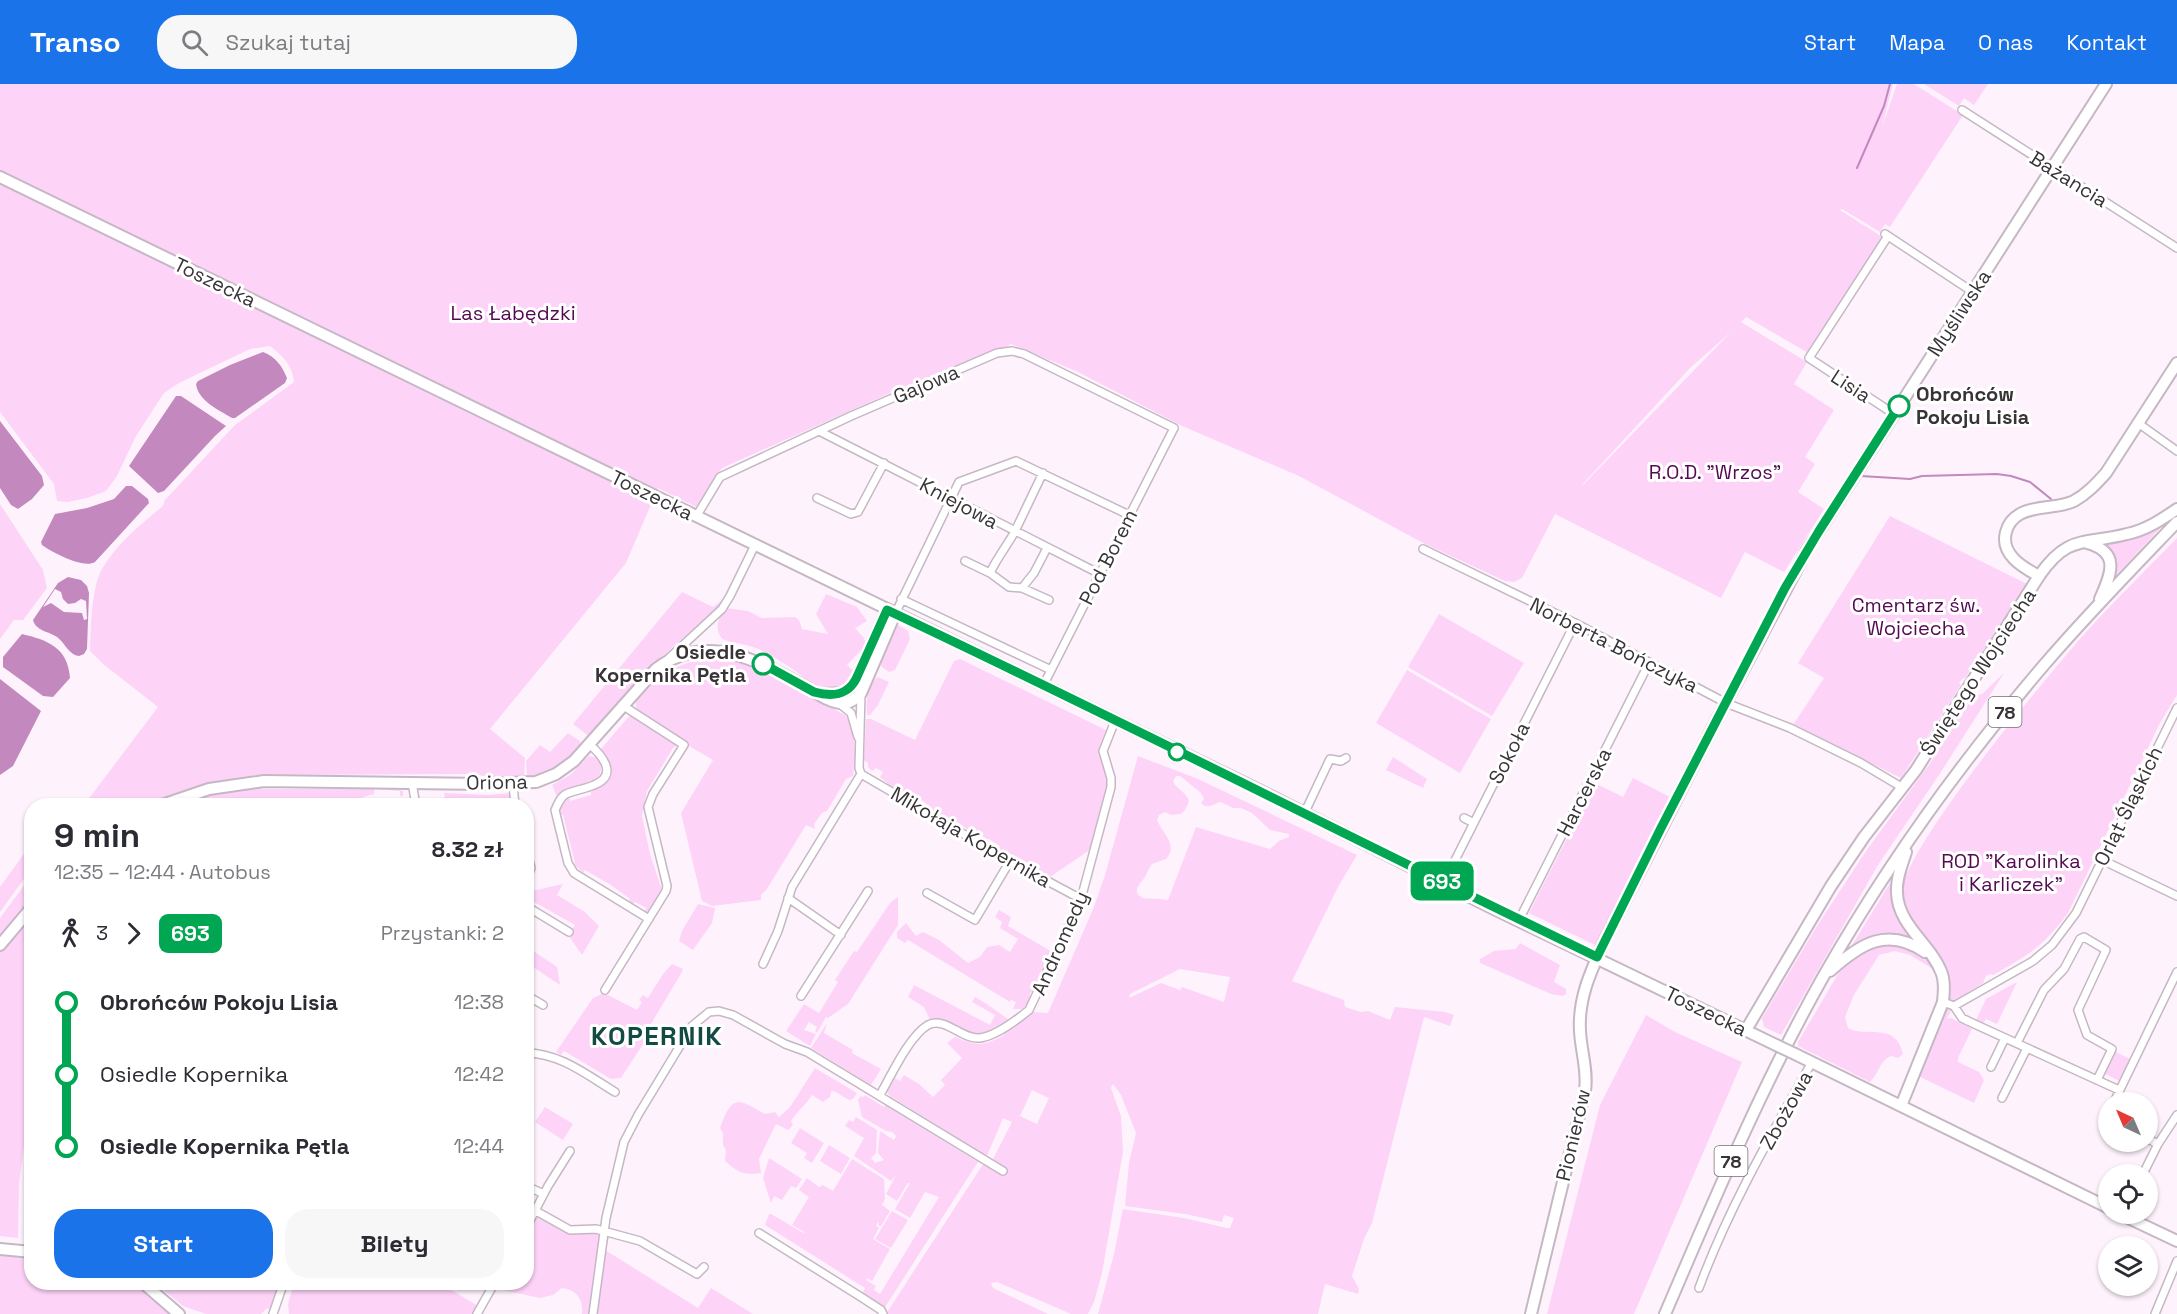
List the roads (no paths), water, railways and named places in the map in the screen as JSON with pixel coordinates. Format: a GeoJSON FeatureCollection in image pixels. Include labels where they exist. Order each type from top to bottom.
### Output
{"type":"FeatureCollection","features":[{"type":"Feature","properties":{"kind":"main road","name":"Myśliwska"},"geometry":{"type":"LineString","coordinates":[[1597,957],[1654,842],[1807,550],[2106,84]]}},
{"type":"Feature","properties":{"kind":"main road","name":"Toszecka"},"geometry":{"type":"LineString","coordinates":[[0,177],[1261,791],[1519,920],[2098,1203]]}},
{"type":"Feature","properties":{"kind":"main road","name":"Świętego Wojciecha"},"geometry":{"type":"LineString","coordinates":[[1746,1030],[1831,886],[1860,842],[1903,788],[2039,576],[2014,559],[2008,552],[2005,544],[2007,528],[2019,514],[2059,507],[2088,492],[2106,473],[2177,363]]}},
{"type":"Feature","properties":{"kind":"main road"},"geometry":{"type":"LineString","coordinates":[[2039,576],[2050,560],[2062,549],[2139,530],[2154,524],[2177,509]]}},
{"type":"Feature","properties":{"kind":"main road","name":"78"},"geometry":{"type":"LineString","coordinates":[[1665,1314],[1757,1105],[1823,977],[1912,836],[1988,733],[2045,664],[2177,522]]}},
{"type":"Feature","properties":{"kind":"main road"},"geometry":{"type":"LineString","coordinates":[[2084,542],[2098,546],[2105,551],[2112,568],[2097,607]]}},
{"type":"Feature","properties":{"kind":"main road"},"geometry":{"type":"LineString","coordinates":[[850,699],[867,669],[891,612]]}},
{"type":"Feature","properties":{"kind":"main road","name":"Oriona"},"geometry":{"type":"LineString","coordinates":[[179,798],[192,793],[246,783],[513,784],[536,782],[556,774],[569,765],[622,705],[661,666],[679,656],[696,652],[731,653],[763,664],[814,692],[850,699]]}},
{"type":"Feature","properties":{"kind":"main road"},"geometry":{"type":"LineString","coordinates":[[1901,1106],[1949,1004],[1942,974],[1906,921],[1898,900],[1898,876],[1912,836]]}},
{"type":"Feature","properties":{"kind":"main road"},"geometry":{"type":"LineString","coordinates":[[0,945],[24,919]]}},
{"type":"Feature","properties":{"kind":"main road"},"geometry":{"type":"LineString","coordinates":[[1823,977],[1862,945],[1885,939],[1900,940],[1914,945],[1932,957]]}},
{"type":"Feature","properties":{"kind":"main road","name":"Pionierów"},"geometry":{"type":"LineString","coordinates":[[1531,1314],[1585,1091],[1586,1066],[1580,1030],[1580,1005],[1588,976],[1597,957]]}},
{"type":"Feature","properties":{"kind":"main road"},"geometry":{"type":"LineString","coordinates":[[2142,1224],[2177,1241]]}},
{"type":"Feature","properties":{"kind":"main road"},"geometry":{"type":"LineString","coordinates":[[0,1249],[24,1251]]}},
{"type":"Feature","properties":{"kind":"main road"},"geometry":{"type":"LineString","coordinates":[[151,1290],[179,1314]]}},
{"type":"Feature","properties":{"kind":"street","name":"Bażancia"},"geometry":{"type":"LineString","coordinates":[[1962,110],[2177,248]]}},
{"type":"Feature","properties":{"kind":"street","name":"Lisia"},"geometry":{"type":"LineString","coordinates":[[1894,414],[1809,358],[1886,235],[1973,292]]}},
{"type":"Feature","properties":{"kind":"street","name":"Gajowa"},"geometry":{"type":"LineString","coordinates":[[696,517],[720,477],[997,353],[1012,351],[1024,354],[1174,428]]}},
{"type":"Feature","properties":{"kind":"street"},"geometry":{"type":"LineString","coordinates":[[2138,423],[2177,451]]}},
{"type":"Feature","properties":{"kind":"street","name":"Pod Borem"},"geometry":{"type":"LineString","coordinates":[[1043,686],[1174,428]]}},
{"type":"Feature","properties":{"kind":"street","name":"Kniejowa"},"geometry":{"type":"LineString","coordinates":[[819,431],[1100,574]]}},
{"type":"Feature","properties":{"kind":"street"},"geometry":{"type":"LineString","coordinates":[[891,612],[902,599],[959,482],[1016,461],[1129,515]]}},
{"type":"Feature","properties":{"kind":"street"},"geometry":{"type":"LineString","coordinates":[[817,498],[851,514],[858,512],[884,463]]}},
{"type":"Feature","properties":{"kind":"street"},"geometry":{"type":"LineString","coordinates":[[990,573],[999,554],[1005,549],[1043,473]]}},
{"type":"Feature","properties":{"kind":"street"},"geometry":{"type":"LineString","coordinates":[[661,666],[722,609],[755,545]]}},
{"type":"Feature","properties":{"kind":"street"},"geometry":{"type":"LineString","coordinates":[[1022,588],[1034,573],[1047,548]]}},
{"type":"Feature","properties":{"kind":"street","name":"Norberta Bończyka"},"geometry":{"type":"LineString","coordinates":[[1423,549],[1575,623],[1726,703],[1790,728],[1874,769],[1903,788]]}},
{"type":"Feature","properties":{"kind":"street"},"geometry":{"type":"LineString","coordinates":[[965,561],[1010,586],[1022,588],[1049,600]]}},
{"type":"Feature","properties":{"kind":"street"},"geometry":{"type":"LineString","coordinates":[[902,599],[1051,670]]}},
{"type":"Feature","properties":{"kind":"street","name":"Sokoła"},"geometry":{"type":"LineString","coordinates":[[1444,882],[1575,623]]}},
{"type":"Feature","properties":{"kind":"street","name":"Harcerska"},"geometry":{"type":"LineString","coordinates":[[1519,920],[1649,663]]}},
{"type":"Feature","properties":{"kind":"street"},"geometry":{"type":"LineString","coordinates":[[850,699],[859,743]]}},
{"type":"Feature","properties":{"kind":"street"},"geometry":{"type":"LineString","coordinates":[[763,964],[778,931],[792,887],[861,774],[859,743],[850,699]]}},
{"type":"Feature","properties":{"kind":"street"},"geometry":{"type":"LineString","coordinates":[[605,990],[667,886],[648,807],[653,794],[684,745],[622,705]]}},
{"type":"Feature","properties":{"kind":"street","name":"Orląt Śląskich"},"geometry":{"type":"LineString","coordinates":[[1949,1004],[2033,961],[2052,945],[2076,913],[2177,708]]}},
{"type":"Feature","properties":{"kind":"street","name":"Andromedy"},"geometry":{"type":"LineString","coordinates":[[880,1095],[916,1036],[927,1026],[938,1023],[981,1038],[1014,1022],[1029,1010],[1080,899],[1110,796],[1111,778],[1103,751],[1115,721]]}},
{"type":"Feature","properties":{"kind":"street"},"geometry":{"type":"LineString","coordinates":[[589,744],[603,758],[607,770],[603,780],[593,786],[565,795],[555,810],[568,863],[578,876],[649,919]]}},
{"type":"Feature","properties":{"kind":"street"},"geometry":{"type":"LineString","coordinates":[[1304,814],[1330,759],[1341,761],[1346,758]]}},
{"type":"Feature","properties":{"kind":"street","name":"Mikołaja Kopernika"},"geometry":{"type":"LineString","coordinates":[[861,774],[1080,899]]}},
{"type":"Feature","properties":{"kind":"street"},"geometry":{"type":"LineString","coordinates":[[412,782],[415,798]]}},
{"type":"Feature","properties":{"kind":"street"},"geometry":{"type":"LineString","coordinates":[[513,784],[514,798]]}},
{"type":"Feature","properties":{"kind":"street"},"geometry":{"type":"LineString","coordinates":[[1464,818],[1474,823]]}},
{"type":"Feature","properties":{"kind":"street"},"geometry":{"type":"LineString","coordinates":[[2102,860],[2177,896]]}},
{"type":"Feature","properties":{"kind":"street"},"geometry":{"type":"LineString","coordinates":[[927,893],[975,920],[1010,861]]}},
{"type":"Feature","properties":{"kind":"street"},"geometry":{"type":"LineString","coordinates":[[801,996],[868,891]]}},
{"type":"Feature","properties":{"kind":"street"},"geometry":{"type":"LineString","coordinates":[[788,898],[840,935]]}},
{"type":"Feature","properties":{"kind":"street"},"geometry":{"type":"LineString","coordinates":[[534,911],[569,932]]}},
{"type":"Feature","properties":{"kind":"street"},"geometry":{"type":"LineString","coordinates":[[2017,1043],[2044,990],[2064,969],[2080,939],[2084,937],[2106,950],[2078,1010],[2087,1035],[2112,1049],[2097,1080]]}},
{"type":"Feature","properties":{"kind":"street"},"geometry":{"type":"LineString","coordinates":[[1949,1004],[1962,1018],[2119,1090],[2177,972]]}},
{"type":"Feature","properties":{"kind":"street"},"geometry":{"type":"LineString","coordinates":[[534,1000],[543,1005]]}},
{"type":"Feature","properties":{"kind":"street"},"geometry":{"type":"LineString","coordinates":[[593,1314],[603,1231],[624,1142],[692,1026],[709,1012],[733,1015],[785,1044],[807,1052],[1004,1171]]}},
{"type":"Feature","properties":{"kind":"street"},"geometry":{"type":"LineString","coordinates":[[1991,1067],[2005,1038]]}},
{"type":"Feature","properties":{"kind":"street"},"geometry":{"type":"LineString","coordinates":[[2002,1098],[2027,1048]]}},
{"type":"Feature","properties":{"kind":"street"},"geometry":{"type":"LineString","coordinates":[[534,1053],[563,1060],[615,1092]]}},
{"type":"Feature","properties":{"kind":"street","name":"Zbożowa"},"geometry":{"type":"LineString","coordinates":[[1699,1287],[1710,1257],[1754,1167],[1812,1062]]}},
{"type":"Feature","properties":{"kind":"street"},"geometry":{"type":"LineString","coordinates":[[2158,1144],[2177,1115]]}},
{"type":"Feature","properties":{"kind":"street"},"geometry":{"type":"LineString","coordinates":[[534,1214],[570,1151]]}},
{"type":"Feature","properties":{"kind":"street"},"geometry":{"type":"LineString","coordinates":[[534,1190],[544,1194]]}},
{"type":"Feature","properties":{"kind":"street"},"geometry":{"type":"LineString","coordinates":[[536,1211],[570,1230],[603,1231],[640,1241],[697,1274],[704,1267]]}},
{"type":"Feature","properties":{"kind":"street"},"geometry":{"type":"LineString","coordinates":[[759,1233],[881,1310],[883,1314]]}},
{"type":"Feature","properties":{"kind":"street"},"geometry":{"type":"LineString","coordinates":[[2155,1314],[2177,1261]]}},
{"type":"Feature","properties":{"kind":"street"},"geometry":{"type":"LineString","coordinates":[[273,1314],[282,1290]]}},
{"type":"Feature","properties":{"kind":"street"},"geometry":{"type":"LineString","coordinates":[[477,1314],[490,1290]]}},
{"type":"Feature","properties":{"kind":"street"},"geometry":{"type":"LineString","coordinates":[[280,1296],[280,1314]]}},
{"type":"Feature","properties":{"kind":"waterway"},"geometry":{"type":"LineString","coordinates":[[1857,168],[1884,106],[1890,84]]}},
{"type":"Feature","properties":{"kind":"waterway"},"geometry":{"type":"LineString","coordinates":[[1861,476],[1910,479],[1922,476],[1997,474],[2030,482],[2051,499]]}},
{"type":"Feature","properties":{"kind":"place","name":"Obrońców Pokoju Lisia"},"geometry":{"type":"Point","coordinates":[1899,406]}},
{"type":"Feature","properties":{"kind":"place","name":"Osiedle Kopernika Pętla"},"geometry":{"type":"Point","coordinates":[763,664]}},
{"type":"Feature","properties":{"kind":"district","name":"KOPERNIK"},"geometry":{"type":"Point","coordinates":[657,1036]}},
{"type":"Feature","properties":{"kind":"park label","name":"Las Łabędzki"},"geometry":{"type":"Point","coordinates":[513,313]}},
{"type":"Feature","properties":{"kind":"park label","name":"R.O.D. \"Wrzos\""},"geometry":{"type":"Point","coordinates":[1715,472]}},
{"type":"Feature","properties":{"kind":"park label","name":"Cmentarz św. Wojciecha"},"geometry":{"type":"Point","coordinates":[1916,616]}},
{"type":"Feature","properties":{"kind":"park label","name":"ROD \"Karolinka i Karliczek\""},"geometry":{"type":"Point","coordinates":[2011,872]}}]}
